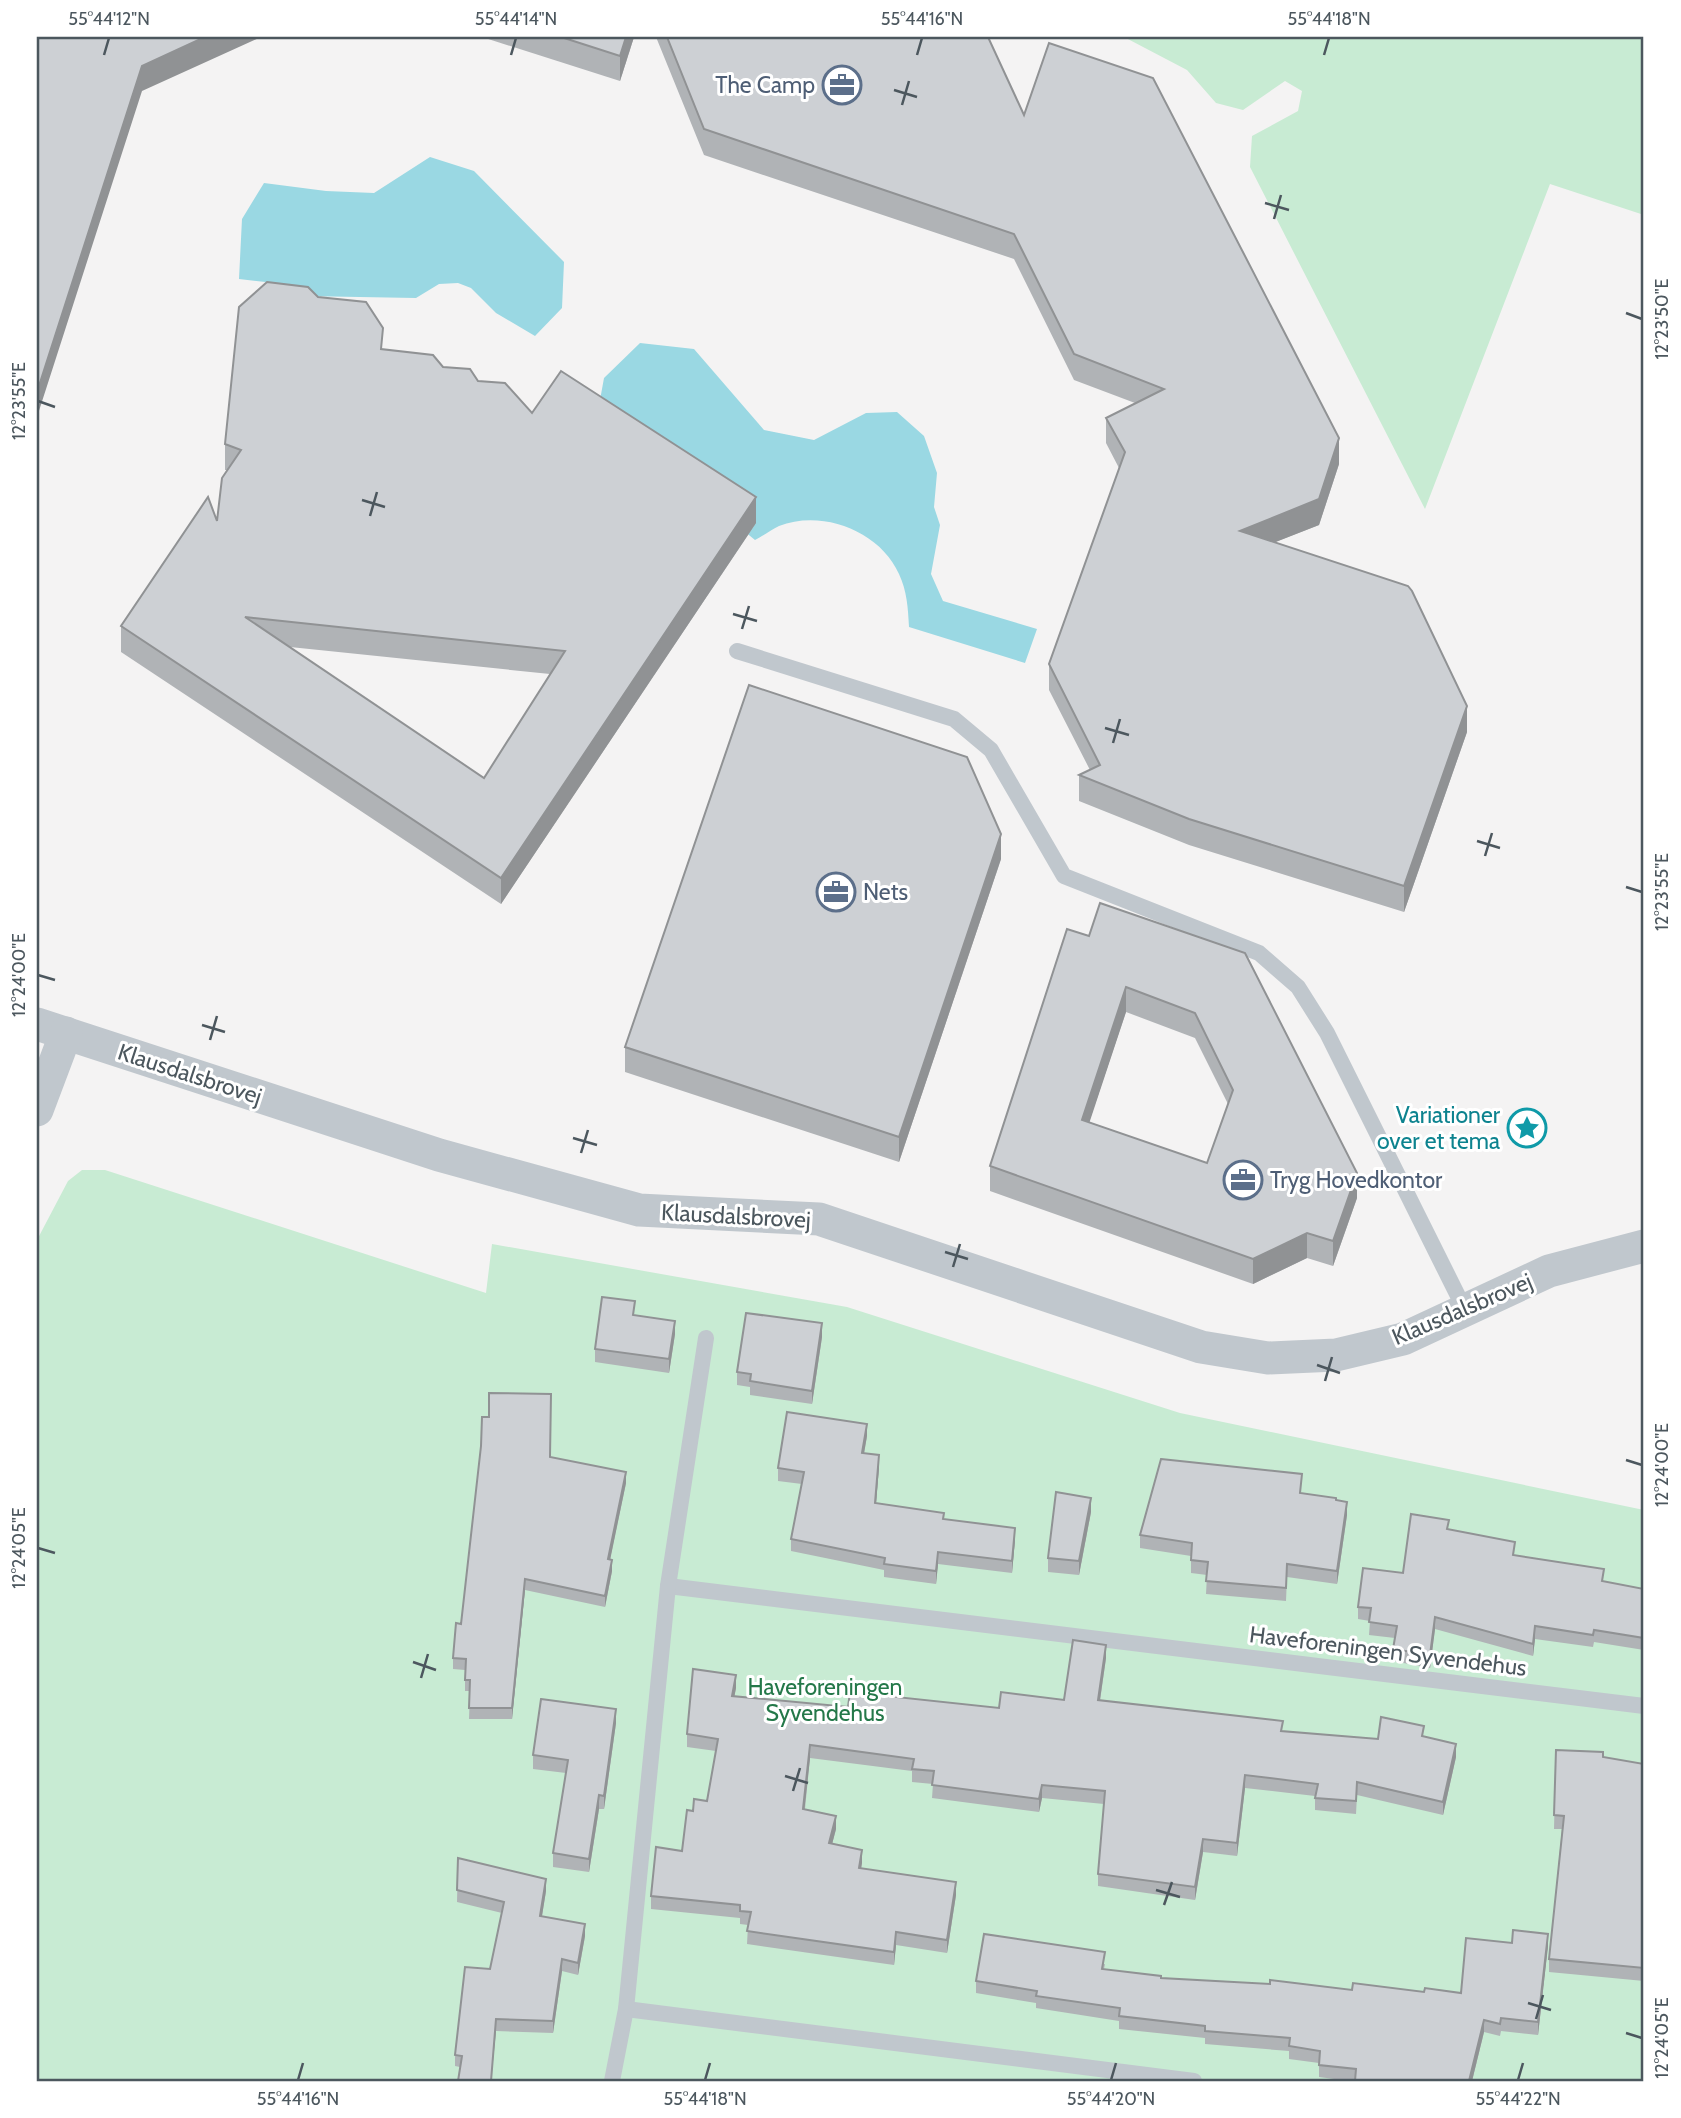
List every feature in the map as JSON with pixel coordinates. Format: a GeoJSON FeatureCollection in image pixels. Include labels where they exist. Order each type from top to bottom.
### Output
{"type":"FeatureCollection","features":[{"type":"Feature","properties":{"kind":"street","name":"Klausdalsbrovej"},"geometry":{"type":"LineString","coordinates":[[37,1110],[51,1028],[439,1155],[639,1210],[819,1219],[1200,1347],[1268,1358],[1336,1355],[1403,1339],[1549,1271],[1644,1246]]}},
{"type":"Feature","properties":{"kind":"lane"},"geometry":{"type":"LineString","coordinates":[[737,650],[954,719],[992,751],[1064,876],[1259,953],[1298,987],[1326,1033],[1465,1310]]}},
{"type":"Feature","properties":{"kind":"lane"},"geometry":{"type":"LineString","coordinates":[[612,2081],[626,2009],[668,1586],[706,1338]]}},
{"type":"Feature","properties":{"kind":"lane","name":"Haveforeningen Syvendehus"},"geometry":{"type":"LineString","coordinates":[[668,1586],[1644,1706]]}},
{"type":"Feature","properties":{"kind":"lane"},"geometry":{"type":"LineString","coordinates":[[626,2009],[1194,2081]]}},
{"type":"Feature","properties":{"kind":"green space"},"geometry":{"type":"Polygon","coordinates":[[[1124,37],[1644,37],[1644,215],[1550,184],[1425,509],[1250,167],[1252,136],[1298,111],[1302,91],[1285,81],[1243,110],[1216,103],[1187,70],[1124,37]]]}},
{"type":"Feature","properties":{"kind":"green space","name":"Haveforeningen Syvendehus"},"geometry":{"type":"Polygon","coordinates":[[[82,1170],[105,1170],[486,1293],[492,1244],[847,1307],[1180,1413],[1644,1510],[1644,2081],[37,2081],[37,1240],[68,1181],[82,1170]]]}},
{"type":"Feature","properties":{"kind":"water"},"geometry":{"type":"Polygon","coordinates":[[[430,157],[474,171],[564,262],[562,308],[535,336],[496,313],[471,288],[458,283],[439,284],[416,298],[303,296],[293,285],[239,279],[242,219],[264,183],[326,191],[374,193],[430,157]]]}},
{"type":"Feature","properties":{"kind":"water"},"geometry":{"type":"Polygon","coordinates":[[[640,343],[694,349],[764,430],[814,440],[866,413],[897,412],[924,436],[937,473],[934,507],[940,525],[931,574],[943,601],[1037,629],[1025,663],[909,627],[904,587],[890,559],[864,535],[848,527],[831,522],[796,521],[779,526],[755,540],[598,411],[604,378],[640,343]]]}},
{"type":"Feature","properties":{"kind":"building"},"geometry":{"type":"Polygon","coordinates":[[[37,37],[205,37],[142,66],[37,392],[37,37]]]}},
{"type":"Feature","properties":{"kind":"building"},"geometry":{"type":"Polygon","coordinates":[[[561,37],[626,37],[620,56],[561,37]]]}},
{"type":"Feature","properties":{"kind":"building"},"geometry":{"type":"Polygon","coordinates":[[[667,37],[988,37],[1024,115],[1049,43],[1153,78],[1339,438],[1319,499],[1240,531],[1408,586],[1467,706],[1404,886],[1189,819],[1079,775],[1100,765],[1049,664],[1125,452],[1106,418],[1164,389],[1074,354],[1014,234],[704,129],[667,37]]]}},
{"type":"Feature","properties":{"kind":"building"},"geometry":{"type":"Polygon","coordinates":[[[267,282],[308,287],[318,297],[366,302],[383,328],[381,349],[433,355],[443,367],[470,369],[478,381],[505,383],[532,413],[561,371],[756,497],[501,878],[121,626],[208,497],[217,521],[222,478],[241,450],[225,444],[239,307],[267,282]],[[245,617],[484,778],[565,651],[245,617]]]}},
{"type":"Feature","properties":{"kind":"building"},"geometry":{"type":"Polygon","coordinates":[[[749,685],[967,757],[1001,834],[899,1137],[625,1047],[749,685]]]}},
{"type":"Feature","properties":{"kind":"building"},"geometry":{"type":"Polygon","coordinates":[[[1100,903],[1245,953],[1357,1173],[1333,1241],[1307,1233],[1253,1259],[990,1166],[1067,929],[1089,936],[1100,903]],[[1126,987],[1082,1120],[1207,1163],[1233,1090],[1195,1013],[1126,987]]]}},
{"type":"Feature","properties":{"kind":"building"},"geometry":{"type":"Polygon","coordinates":[[[602,1297],[635,1301],[633,1315],[675,1321],[669,1359],[595,1349],[602,1297]]]}},
{"type":"Feature","properties":{"kind":"building"},"geometry":{"type":"Polygon","coordinates":[[[746,1313],[822,1323],[812,1391],[750,1381],[751,1374],[737,1372],[746,1313]]]}},
{"type":"Feature","properties":{"kind":"building"},"geometry":{"type":"Polygon","coordinates":[[[489,1393],[551,1394],[550,1457],[626,1472],[608,1559],[612,1560],[605,1596],[525,1579],[512,1708],[469,1708],[470,1680],[465,1680],[466,1659],[453,1658],[456,1623],[461,1624],[482,1417],[489,1417],[489,1393]]]}},
{"type":"Feature","properties":{"kind":"building"},"geometry":{"type":"Polygon","coordinates":[[[787,1412],[867,1424],[862,1453],[879,1455],[875,1503],[944,1513],[943,1519],[1015,1528],[1012,1561],[938,1552],[936,1571],[884,1564],[885,1558],[791,1539],[804,1472],[778,1468],[787,1412]]]}},
{"type":"Feature","properties":{"kind":"building"},"geometry":{"type":"Polygon","coordinates":[[[1161,1459],[1302,1474],[1300,1493],[1347,1502],[1337,1571],[1287,1564],[1286,1588],[1206,1581],[1208,1562],[1191,1560],[1192,1543],[1140,1535],[1161,1459]]]}},
{"type":"Feature","properties":{"kind":"building"},"geometry":{"type":"Polygon","coordinates":[[[1056,1492],[1091,1498],[1079,1561],[1048,1558],[1056,1492]]]}},
{"type":"Feature","properties":{"kind":"building"},"geometry":{"type":"Polygon","coordinates":[[[1411,1514],[1449,1520],[1447,1529],[1515,1542],[1513,1555],[1604,1569],[1602,1581],[1644,1589],[1644,1638],[1594,1630],[1593,1635],[1535,1626],[1533,1644],[1435,1617],[1430,1655],[1393,1649],[1397,1626],[1369,1622],[1371,1608],[1358,1607],[1363,1568],[1403,1573],[1411,1514]]]}},
{"type":"Feature","properties":{"kind":"building"},"geometry":{"type":"Polygon","coordinates":[[[1073,1640],[1106,1645],[1098,1700],[1283,1721],[1281,1731],[1378,1739],[1381,1717],[1424,1726],[1422,1736],[1456,1744],[1443,1802],[1357,1782],[1356,1801],[1315,1798],[1318,1784],[1245,1775],[1237,1843],[1203,1839],[1195,1887],[1098,1874],[1105,1791],[1042,1785],[1039,1799],[932,1785],[934,1771],[912,1769],[914,1759],[810,1745],[803,1809],[836,1816],[829,1843],[862,1850],[859,1868],[956,1882],[947,1940],[896,1932],[894,1952],[747,1931],[751,1912],[740,1911],[740,1905],[651,1896],[656,1847],[682,1851],[687,1810],[693,1811],[694,1799],[707,1801],[718,1739],[687,1734],[693,1669],[736,1675],[732,1696],[848,1707],[850,1692],[999,1708],[1001,1692],[1064,1700],[1073,1640]]]}},
{"type":"Feature","properties":{"kind":"building"},"geometry":{"type":"Polygon","coordinates":[[[541,1699],[616,1709],[604,1796],[599,1795],[589,1859],[553,1853],[568,1760],[533,1755],[541,1699]]]}},
{"type":"Feature","properties":{"kind":"building"},"geometry":{"type":"Polygon","coordinates":[[[1556,1750],[1603,1752],[1603,1757],[1644,1764],[1644,1968],[1549,1959],[1564,1816],[1554,1815],[1556,1750]]]}},
{"type":"Feature","properties":{"kind":"building"},"geometry":{"type":"Polygon","coordinates":[[[458,1858],[546,1879],[540,1916],[585,1924],[578,1963],[562,1959],[553,2021],[496,2019],[491,2081],[458,2081],[462,2056],[455,2055],[465,1967],[490,1969],[504,1902],[457,1890],[458,1858]]]}},
{"type":"Feature","properties":{"kind":"building"},"geometry":{"type":"Polygon","coordinates":[[[1513,1930],[1548,1934],[1538,2022],[1501,2018],[1500,2024],[1484,2020],[1469,2081],[1355,2081],[1356,2069],[1319,2065],[1320,2051],[1289,2046],[1290,2038],[1205,2031],[1205,2026],[1119,2016],[1120,2008],[1036,1996],[1037,1991],[976,1981],[984,1934],[1105,1952],[1102,1969],[1161,1978],[1270,1984],[1270,1980],[1352,1990],[1353,1983],[1424,1992],[1425,1988],[1461,1993],[1466,1938],[1512,1943],[1513,1930]]]}},
{"type":"Feature","properties":{"kind":"place","name":"The Camp"},"geometry":{"type":"Point","coordinates":[842,85]}},
{"type":"Feature","properties":{"kind":"place","name":"Nets"},"geometry":{"type":"Point","coordinates":[836,892]}},
{"type":"Feature","properties":{"kind":"place","name":"Variationer over et tema"},"geometry":{"type":"Point","coordinates":[1527,1128]}},
{"type":"Feature","properties":{"kind":"place","name":"Tryg Hovedkontor"},"geometry":{"type":"Point","coordinates":[1243,1180]}}]}
